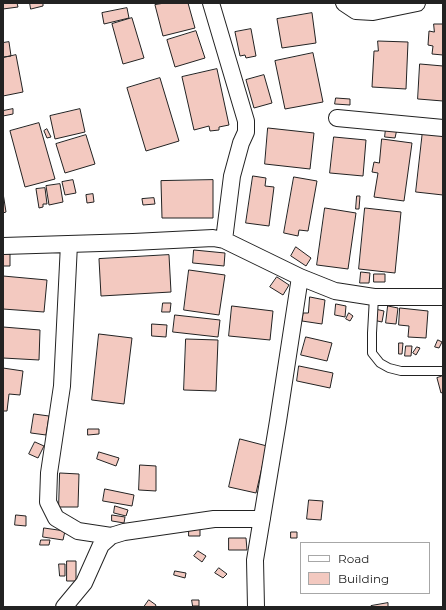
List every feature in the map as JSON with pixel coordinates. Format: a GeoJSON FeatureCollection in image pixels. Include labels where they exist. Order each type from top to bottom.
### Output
{"type":"FeatureCollection","features":[{"type":"Feature","properties":{"kind":"street"},"geometry":{"type":"LineString","coordinates":[[211,3],[246,121],[246,132],[241,143],[232,176],[224,240]]}},
{"type":"Feature","properties":{"kind":"street"},"geometry":{"type":"LineString","coordinates":[[344,3],[356,11],[373,12],[417,3]]}},
{"type":"Feature","properties":{"kind":"street"},"geometry":{"type":"LineString","coordinates":[[337,118],[443,128]]}},
{"type":"Feature","properties":{"kind":"street"},"geometry":{"type":"LineString","coordinates":[[3,246],[213,238],[224,240],[300,277],[335,292],[374,297],[443,297]]}},
{"type":"Feature","properties":{"kind":"street"},"geometry":{"type":"LineString","coordinates":[[69,244],[62,386],[49,473],[48,502],[56,518],[78,531],[111,536],[124,532],[214,518],[262,519]]}},
{"type":"Feature","properties":{"kind":"street"},"geometry":{"type":"LineString","coordinates":[[256,607],[255,560],[300,277]]}},
{"type":"Feature","properties":{"kind":"street"},"geometry":{"type":"LineString","coordinates":[[64,607],[84,583],[101,546],[111,536]]}},
{"type":"Feature","properties":{"kind":"lane"},"geometry":{"type":"LineString","coordinates":[[374,297],[372,353],[380,363],[389,368],[401,371],[443,371]]}},
{"type":"Feature","properties":{"kind":"building"},"geometry":{"type":"Polygon","coordinates":[[[3,3],[17,3],[18,7],[3,9],[3,3]]]}},
{"type":"Feature","properties":{"kind":"building"},"geometry":{"type":"Polygon","coordinates":[[[30,3],[43,3],[43,6],[31,9],[30,3]]]}},
{"type":"Feature","properties":{"kind":"building"},"geometry":{"type":"Polygon","coordinates":[[[165,3],[188,3],[195,28],[163,36],[155,5],[165,3]]]}},
{"type":"Feature","properties":{"kind":"building"},"geometry":{"type":"Polygon","coordinates":[[[127,8],[129,18],[104,24],[102,13],[127,8]]]}},
{"type":"Feature","properties":{"kind":"building"},"geometry":{"type":"Polygon","coordinates":[[[312,13],[316,43],[282,48],[277,19],[312,13]]]}},
{"type":"Feature","properties":{"kind":"building"},"geometry":{"type":"Polygon","coordinates":[[[132,18],[144,58],[123,64],[112,24],[132,18]]]}},
{"type":"Feature","properties":{"kind":"building"},"geometry":{"type":"Polygon","coordinates":[[[434,24],[443,24],[443,55],[432,54],[433,46],[428,45],[429,31],[434,32],[434,24]]]}},
{"type":"Feature","properties":{"kind":"building"},"geometry":{"type":"Polygon","coordinates":[[[251,29],[256,56],[246,58],[245,55],[240,56],[235,32],[251,29]]]}},
{"type":"Feature","properties":{"kind":"building"},"geometry":{"type":"Polygon","coordinates":[[[196,31],[205,58],[175,67],[167,40],[196,31]]]}},
{"type":"Feature","properties":{"kind":"building"},"geometry":{"type":"Polygon","coordinates":[[[378,41],[408,42],[406,89],[372,87],[374,51],[378,51],[378,41]]]}},
{"type":"Feature","properties":{"kind":"building"},"geometry":{"type":"Polygon","coordinates":[[[9,42],[11,56],[3,57],[3,43],[9,42]]]}},
{"type":"Feature","properties":{"kind":"building"},"geometry":{"type":"Polygon","coordinates":[[[313,53],[323,102],[285,109],[275,61],[313,53]]]}},
{"type":"Feature","properties":{"kind":"building"},"geometry":{"type":"Polygon","coordinates":[[[16,55],[23,92],[3,96],[3,58],[16,55]]]}},
{"type":"Feature","properties":{"kind":"building"},"geometry":{"type":"Polygon","coordinates":[[[420,64],[443,66],[443,101],[418,99],[420,64]]]}},
{"type":"Feature","properties":{"kind":"building"},"geometry":{"type":"Polygon","coordinates":[[[217,69],[229,125],[219,127],[219,130],[210,131],[209,126],[194,130],[182,77],[217,69]]]}},
{"type":"Feature","properties":{"kind":"building"},"geometry":{"type":"Polygon","coordinates":[[[264,75],[272,103],[254,108],[246,80],[264,75]]]}},
{"type":"Feature","properties":{"kind":"building"},"geometry":{"type":"Polygon","coordinates":[[[160,78],[179,141],[146,151],[127,88],[160,78]]]}},
{"type":"Feature","properties":{"kind":"building"},"geometry":{"type":"Polygon","coordinates":[[[336,98],[350,99],[350,105],[335,104],[336,98]]]}},
{"type":"Feature","properties":{"kind":"building"},"geometry":{"type":"Polygon","coordinates":[[[13,109],[13,114],[3,116],[3,111],[13,109]]]}},
{"type":"Feature","properties":{"kind":"building"},"geometry":{"type":"Polygon","coordinates":[[[80,109],[85,132],[55,139],[50,116],[80,109]]]}},
{"type":"Feature","properties":{"kind":"building"},"geometry":{"type":"Polygon","coordinates":[[[39,123],[55,179],[25,187],[10,131],[39,123]]]}},
{"type":"Feature","properties":{"kind":"building"},"geometry":{"type":"Polygon","coordinates":[[[268,128],[314,133],[310,169],[265,164],[268,128]]]}},
{"type":"Feature","properties":{"kind":"building"},"geometry":{"type":"Polygon","coordinates":[[[386,128],[397,129],[395,138],[385,137],[386,128]]]}},
{"type":"Feature","properties":{"kind":"building"},"geometry":{"type":"Polygon","coordinates":[[[47,129],[51,137],[47,138],[44,131],[47,129]]]}},
{"type":"Feature","properties":{"kind":"building"},"geometry":{"type":"Polygon","coordinates":[[[423,130],[443,133],[443,195],[416,192],[423,130]]]}},
{"type":"Feature","properties":{"kind":"building"},"geometry":{"type":"Polygon","coordinates":[[[86,135],[95,164],[65,173],[56,144],[86,135]]]}},
{"type":"Feature","properties":{"kind":"building"},"geometry":{"type":"Polygon","coordinates":[[[334,137],[366,140],[363,176],[330,173],[334,137]]]}},
{"type":"Feature","properties":{"kind":"building"},"geometry":{"type":"Polygon","coordinates":[[[382,139],[412,143],[404,201],[374,197],[378,173],[372,172],[374,162],[379,163],[382,139]]]}},
{"type":"Feature","properties":{"kind":"building"},"geometry":{"type":"Polygon","coordinates":[[[253,176],[266,178],[265,186],[274,187],[269,226],[246,223],[253,176]]]}},
{"type":"Feature","properties":{"kind":"building"},"geometry":{"type":"Polygon","coordinates":[[[294,177],[317,181],[308,231],[299,230],[298,236],[284,233],[294,177]]]}},
{"type":"Feature","properties":{"kind":"building"},"geometry":{"type":"Polygon","coordinates":[[[73,180],[76,193],[65,195],[62,182],[73,180]]]}},
{"type":"Feature","properties":{"kind":"building"},"geometry":{"type":"Polygon","coordinates":[[[213,180],[213,218],[162,218],[161,181],[213,180]]]}},
{"type":"Feature","properties":{"kind":"building"},"geometry":{"type":"Polygon","coordinates":[[[60,184],[63,202],[49,205],[46,186],[60,184]]]}},
{"type":"Feature","properties":{"kind":"building"},"geometry":{"type":"Polygon","coordinates":[[[45,188],[47,204],[43,204],[43,207],[39,208],[36,189],[45,188]]]}},
{"type":"Feature","properties":{"kind":"building"},"geometry":{"type":"Polygon","coordinates":[[[3,193],[6,212],[3,213],[3,193]]]}},
{"type":"Feature","properties":{"kind":"building"},"geometry":{"type":"Polygon","coordinates":[[[93,194],[94,202],[87,203],[86,195],[93,194]]]}},
{"type":"Feature","properties":{"kind":"building"},"geometry":{"type":"Polygon","coordinates":[[[357,196],[360,196],[359,209],[356,209],[357,196]]]}},
{"type":"Feature","properties":{"kind":"building"},"geometry":{"type":"Polygon","coordinates":[[[154,198],[155,204],[143,205],[142,199],[154,198]]]}},
{"type":"Feature","properties":{"kind":"building"},"geometry":{"type":"Polygon","coordinates":[[[325,208],[356,213],[348,269],[317,265],[325,208]]]}},
{"type":"Feature","properties":{"kind":"building"},"geometry":{"type":"Polygon","coordinates":[[[365,208],[401,212],[395,273],[359,269],[365,208]]]}},
{"type":"Feature","properties":{"kind":"building"},"geometry":{"type":"Polygon","coordinates":[[[296,247],[311,258],[306,266],[291,256],[296,247]]]}},
{"type":"Feature","properties":{"kind":"building"},"geometry":{"type":"Polygon","coordinates":[[[194,250],[225,253],[224,266],[193,263],[194,250]]]}},
{"type":"Feature","properties":{"kind":"building"},"geometry":{"type":"Polygon","coordinates":[[[3,254],[10,254],[10,266],[3,266],[3,254]]]}},
{"type":"Feature","properties":{"kind":"building"},"geometry":{"type":"Polygon","coordinates":[[[169,255],[171,292],[101,296],[99,259],[169,255]]]}},
{"type":"Feature","properties":{"kind":"building"},"geometry":{"type":"Polygon","coordinates":[[[189,270],[225,275],[219,315],[184,310],[189,270]]]}},
{"type":"Feature","properties":{"kind":"building"},"geometry":{"type":"Polygon","coordinates":[[[361,272],[370,273],[369,283],[360,283],[361,272]]]}},
{"type":"Feature","properties":{"kind":"building"},"geometry":{"type":"Polygon","coordinates":[[[374,274],[385,274],[385,282],[374,282],[374,274]]]}},
{"type":"Feature","properties":{"kind":"building"},"geometry":{"type":"Polygon","coordinates":[[[3,276],[47,280],[44,312],[3,309],[3,276]]]}},
{"type":"Feature","properties":{"kind":"building"},"geometry":{"type":"Polygon","coordinates":[[[277,277],[289,285],[283,295],[270,287],[277,277]]]}},
{"type":"Feature","properties":{"kind":"building"},"geometry":{"type":"Polygon","coordinates":[[[310,297],[325,300],[322,324],[302,321],[303,313],[308,313],[310,297]]]}},
{"type":"Feature","properties":{"kind":"building"},"geometry":{"type":"Polygon","coordinates":[[[163,303],[171,303],[170,312],[162,312],[163,303]]]}},
{"type":"Feature","properties":{"kind":"building"},"geometry":{"type":"Polygon","coordinates":[[[336,304],[346,306],[345,317],[335,315],[336,304]]]}},
{"type":"Feature","properties":{"kind":"building"},"geometry":{"type":"Polygon","coordinates":[[[232,306],[273,311],[270,340],[229,336],[232,306]]]}},
{"type":"Feature","properties":{"kind":"building"},"geometry":{"type":"Polygon","coordinates":[[[388,306],[398,308],[396,324],[386,323],[388,306]]]}},
{"type":"Feature","properties":{"kind":"building"},"geometry":{"type":"Polygon","coordinates":[[[400,308],[428,311],[426,338],[408,337],[409,326],[399,325],[400,308]]]}},
{"type":"Feature","properties":{"kind":"building"},"geometry":{"type":"Polygon","coordinates":[[[375,309],[384,311],[382,322],[373,320],[375,309]]]}},
{"type":"Feature","properties":{"kind":"building"},"geometry":{"type":"Polygon","coordinates":[[[349,313],[353,316],[350,321],[346,319],[349,313]]]}},
{"type":"Feature","properties":{"kind":"building"},"geometry":{"type":"Polygon","coordinates":[[[175,315],[220,320],[218,337],[173,332],[175,315]]]}},
{"type":"Feature","properties":{"kind":"building"},"geometry":{"type":"Polygon","coordinates":[[[152,324],[167,325],[166,337],[152,336],[152,324]]]}},
{"type":"Feature","properties":{"kind":"building"},"geometry":{"type":"Polygon","coordinates":[[[3,327],[40,330],[39,360],[3,358],[3,327]]]}},
{"type":"Feature","properties":{"kind":"building"},"geometry":{"type":"Polygon","coordinates":[[[99,334],[132,338],[124,404],[92,400],[99,334]]]}},
{"type":"Feature","properties":{"kind":"building"},"geometry":{"type":"Polygon","coordinates":[[[306,337],[332,343],[327,361],[301,355],[306,337]]]}},
{"type":"Feature","properties":{"kind":"building"},"geometry":{"type":"Polygon","coordinates":[[[186,339],[218,340],[216,391],[184,390],[186,339]]]}},
{"type":"Feature","properties":{"kind":"building"},"geometry":{"type":"Polygon","coordinates":[[[438,340],[442,342],[439,348],[435,347],[438,340]]]}},
{"type":"Feature","properties":{"kind":"building"},"geometry":{"type":"Polygon","coordinates":[[[399,343],[403,343],[402,354],[399,354],[399,343]]]}},
{"type":"Feature","properties":{"kind":"building"},"geometry":{"type":"Polygon","coordinates":[[[406,346],[412,346],[411,356],[405,356],[406,346]]]}},
{"type":"Feature","properties":{"kind":"building"},"geometry":{"type":"Polygon","coordinates":[[[417,347],[420,348],[416,355],[413,353],[417,347]]]}},
{"type":"Feature","properties":{"kind":"building"},"geometry":{"type":"Polygon","coordinates":[[[299,366],[333,373],[330,388],[297,381],[299,366]]]}},
{"type":"Feature","properties":{"kind":"building"},"geometry":{"type":"Polygon","coordinates":[[[3,368],[23,371],[20,395],[9,394],[7,411],[3,411],[3,368]]]}},
{"type":"Feature","properties":{"kind":"building"},"geometry":{"type":"Polygon","coordinates":[[[443,376],[443,392],[441,393],[437,378],[443,376]]]}},
{"type":"Feature","properties":{"kind":"building"},"geometry":{"type":"Polygon","coordinates":[[[34,414],[49,416],[46,435],[31,433],[34,414]]]}},
{"type":"Feature","properties":{"kind":"building"},"geometry":{"type":"Polygon","coordinates":[[[88,429],[99,429],[99,434],[88,435],[88,429]]]}},
{"type":"Feature","properties":{"kind":"building"},"geometry":{"type":"Polygon","coordinates":[[[240,439],[267,446],[256,493],[229,487],[240,439]]]}},
{"type":"Feature","properties":{"kind":"building"},"geometry":{"type":"Polygon","coordinates":[[[35,442],[44,446],[38,458],[29,454],[35,442]]]}},
{"type":"Feature","properties":{"kind":"building"},"geometry":{"type":"Polygon","coordinates":[[[99,452],[119,458],[116,466],[97,459],[99,452]]]}},
{"type":"Feature","properties":{"kind":"building"},"geometry":{"type":"Polygon","coordinates":[[[140,465],[156,466],[156,491],[139,490],[140,465]]]}},
{"type":"Feature","properties":{"kind":"building"},"geometry":{"type":"Polygon","coordinates":[[[60,473],[79,474],[78,507],[59,507],[60,473]]]}},
{"type":"Feature","properties":{"kind":"building"},"geometry":{"type":"Polygon","coordinates":[[[105,489],[134,495],[132,506],[103,501],[105,489]]]}},
{"type":"Feature","properties":{"kind":"building"},"geometry":{"type":"Polygon","coordinates":[[[309,500],[323,501],[321,520],[307,519],[309,500]]]}},
{"type":"Feature","properties":{"kind":"building"},"geometry":{"type":"Polygon","coordinates":[[[115,506],[128,510],[126,516],[114,513],[115,506]]]}},
{"type":"Feature","properties":{"kind":"building"},"geometry":{"type":"Polygon","coordinates":[[[16,515],[26,516],[26,526],[15,525],[16,515]]]}},
{"type":"Feature","properties":{"kind":"building"},"geometry":{"type":"Polygon","coordinates":[[[112,515],[125,517],[124,523],[112,521],[112,515]]]}},
{"type":"Feature","properties":{"kind":"building"},"geometry":{"type":"Polygon","coordinates":[[[44,528],[65,531],[63,540],[43,537],[44,528]]]}},
{"type":"Feature","properties":{"kind":"building"},"geometry":{"type":"Polygon","coordinates":[[[189,528],[200,528],[200,536],[189,536],[189,528]]]}},
{"type":"Feature","properties":{"kind":"building"},"geometry":{"type":"Polygon","coordinates":[[[291,532],[297,532],[297,538],[291,538],[291,532]]]}},
{"type":"Feature","properties":{"kind":"building"},"geometry":{"type":"Polygon","coordinates":[[[229,538],[246,538],[247,550],[229,550],[229,538]]]}},
{"type":"Feature","properties":{"kind":"building"},"geometry":{"type":"Polygon","coordinates":[[[41,540],[50,540],[49,545],[40,545],[41,540]]]}},
{"type":"Feature","properties":{"kind":"building"},"geometry":{"type":"Polygon","coordinates":[[[198,551],[206,556],[202,562],[194,556],[198,551]]]}},
{"type":"Feature","properties":{"kind":"building"},"geometry":{"type":"Polygon","coordinates":[[[67,561],[76,561],[76,581],[67,581],[67,561]]]}},
{"type":"Feature","properties":{"kind":"building"},"geometry":{"type":"Polygon","coordinates":[[[59,564],[65,564],[65,576],[60,576],[59,564]]]}},
{"type":"Feature","properties":{"kind":"building"},"geometry":{"type":"Polygon","coordinates":[[[219,568],[227,574],[223,578],[215,573],[219,568]]]}},
{"type":"Feature","properties":{"kind":"building"},"geometry":{"type":"Polygon","coordinates":[[[175,571],[186,573],[185,578],[174,575],[175,571]]]}},
{"type":"Feature","properties":{"kind":"building"},"geometry":{"type":"Polygon","coordinates":[[[149,600],[156,605],[155,607],[144,607],[149,600]]]}},
{"type":"Feature","properties":{"kind":"building"},"geometry":{"type":"Polygon","coordinates":[[[192,600],[199,600],[199,606],[193,606],[192,600]]]}},
{"type":"Feature","properties":{"kind":"building"},"geometry":{"type":"Polygon","coordinates":[[[388,603],[388,607],[371,607],[371,606],[388,603]]]}}]}
